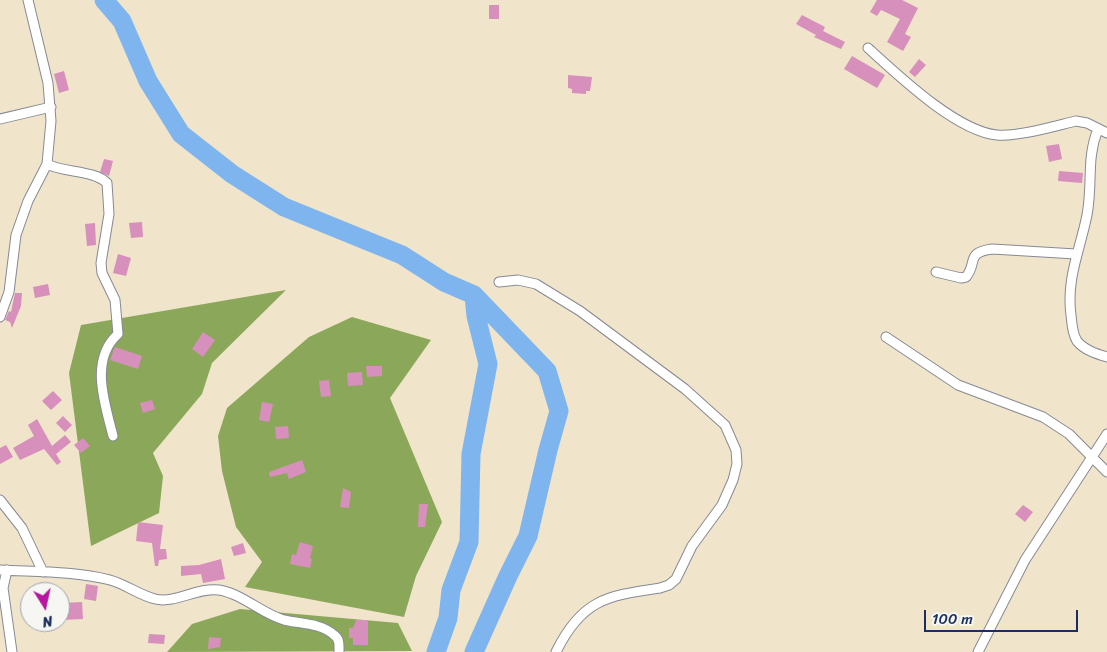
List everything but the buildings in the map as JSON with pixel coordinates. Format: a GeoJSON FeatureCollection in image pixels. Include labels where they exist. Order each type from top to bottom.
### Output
{"type":"FeatureCollection","features":[{"type":"Feature","properties":{"kind":"street"},"geometry":{"type":"LineString","coordinates":[[0,317],[9,292],[16,235],[28,200],[47,164],[51,107],[28,0]]}},
{"type":"Feature","properties":{"kind":"street"},"geometry":{"type":"LineString","coordinates":[[868,48],[912,87],[944,110],[984,132],[998,135],[1076,122],[1087,123],[1107,133]]}},
{"type":"Feature","properties":{"kind":"street"},"geometry":{"type":"LineString","coordinates":[[0,119],[51,107]]}},
{"type":"Feature","properties":{"kind":"street"},"geometry":{"type":"LineString","coordinates":[[1098,128],[1089,157],[1091,187],[1087,215],[1076,254],[1069,290],[1072,330],[1078,341],[1086,348],[1107,357]]}},
{"type":"Feature","properties":{"kind":"street"},"geometry":{"type":"LineString","coordinates":[[47,164],[54,168],[99,178],[107,183],[110,214],[101,263],[102,273],[115,300],[118,334],[105,348],[102,362],[102,380],[113,436]]}},
{"type":"Feature","properties":{"kind":"street"},"geometry":{"type":"LineString","coordinates":[[936,272],[961,278],[966,277],[974,254],[981,250],[1076,254]]}},
{"type":"Feature","properties":{"kind":"street"},"geometry":{"type":"LineString","coordinates":[[499,282],[518,280],[536,284],[580,311],[685,389],[725,425],[736,450],[737,464],[733,480],[722,505],[692,546],[676,579],[669,585],[660,588],[603,599],[583,613],[564,635],[556,652]]}},
{"type":"Feature","properties":{"kind":"street"},"geometry":{"type":"LineString","coordinates":[[886,337],[958,385],[1043,417],[1069,434],[1092,454],[1107,472]]}},
{"type":"Feature","properties":{"kind":"street"},"geometry":{"type":"LineString","coordinates":[[978,652],[1025,560],[1066,500],[1092,454],[1107,434]]}},
{"type":"Feature","properties":{"kind":"street"},"geometry":{"type":"LineString","coordinates":[[0,500],[22,528],[43,572]]}},
{"type":"Feature","properties":{"kind":"street"},"geometry":{"type":"LineString","coordinates":[[12,652],[3,588],[4,570],[43,572],[110,580],[156,599],[220,590],[252,602],[282,620],[327,630],[336,636],[340,643],[339,652]]}},
{"type":"Feature","properties":{"kind":"green space"},"geometry":{"type":"Polygon","coordinates":[[[286,290],[212,363],[202,394],[153,453],[163,476],[159,513],[91,546],[69,373],[81,325],[286,290]]]}},
{"type":"Feature","properties":{"kind":"green space"},"geometry":{"type":"Polygon","coordinates":[[[352,317],[431,340],[390,398],[442,522],[416,576],[404,617],[245,587],[262,562],[236,527],[222,471],[218,436],[227,408],[309,337],[352,317]]]}},
{"type":"Feature","properties":{"kind":"green space"},"geometry":{"type":"Polygon","coordinates":[[[240,609],[398,623],[412,651],[167,652],[192,624],[240,609]]]}},
{"type":"Feature","properties":{"kind":"waterway"},"geometry":{"type":"LineString","coordinates":[[104,0],[122,21],[148,81],[181,134],[232,174],[284,207],[402,255],[444,282],[474,295],[547,371],[559,411],[528,536],[474,652]]}},
{"type":"Feature","properties":{"kind":"waterway"},"geometry":{"type":"LineString","coordinates":[[436,652],[448,618],[451,590],[469,542],[471,454],[488,364],[476,316],[474,295]]}}]}
